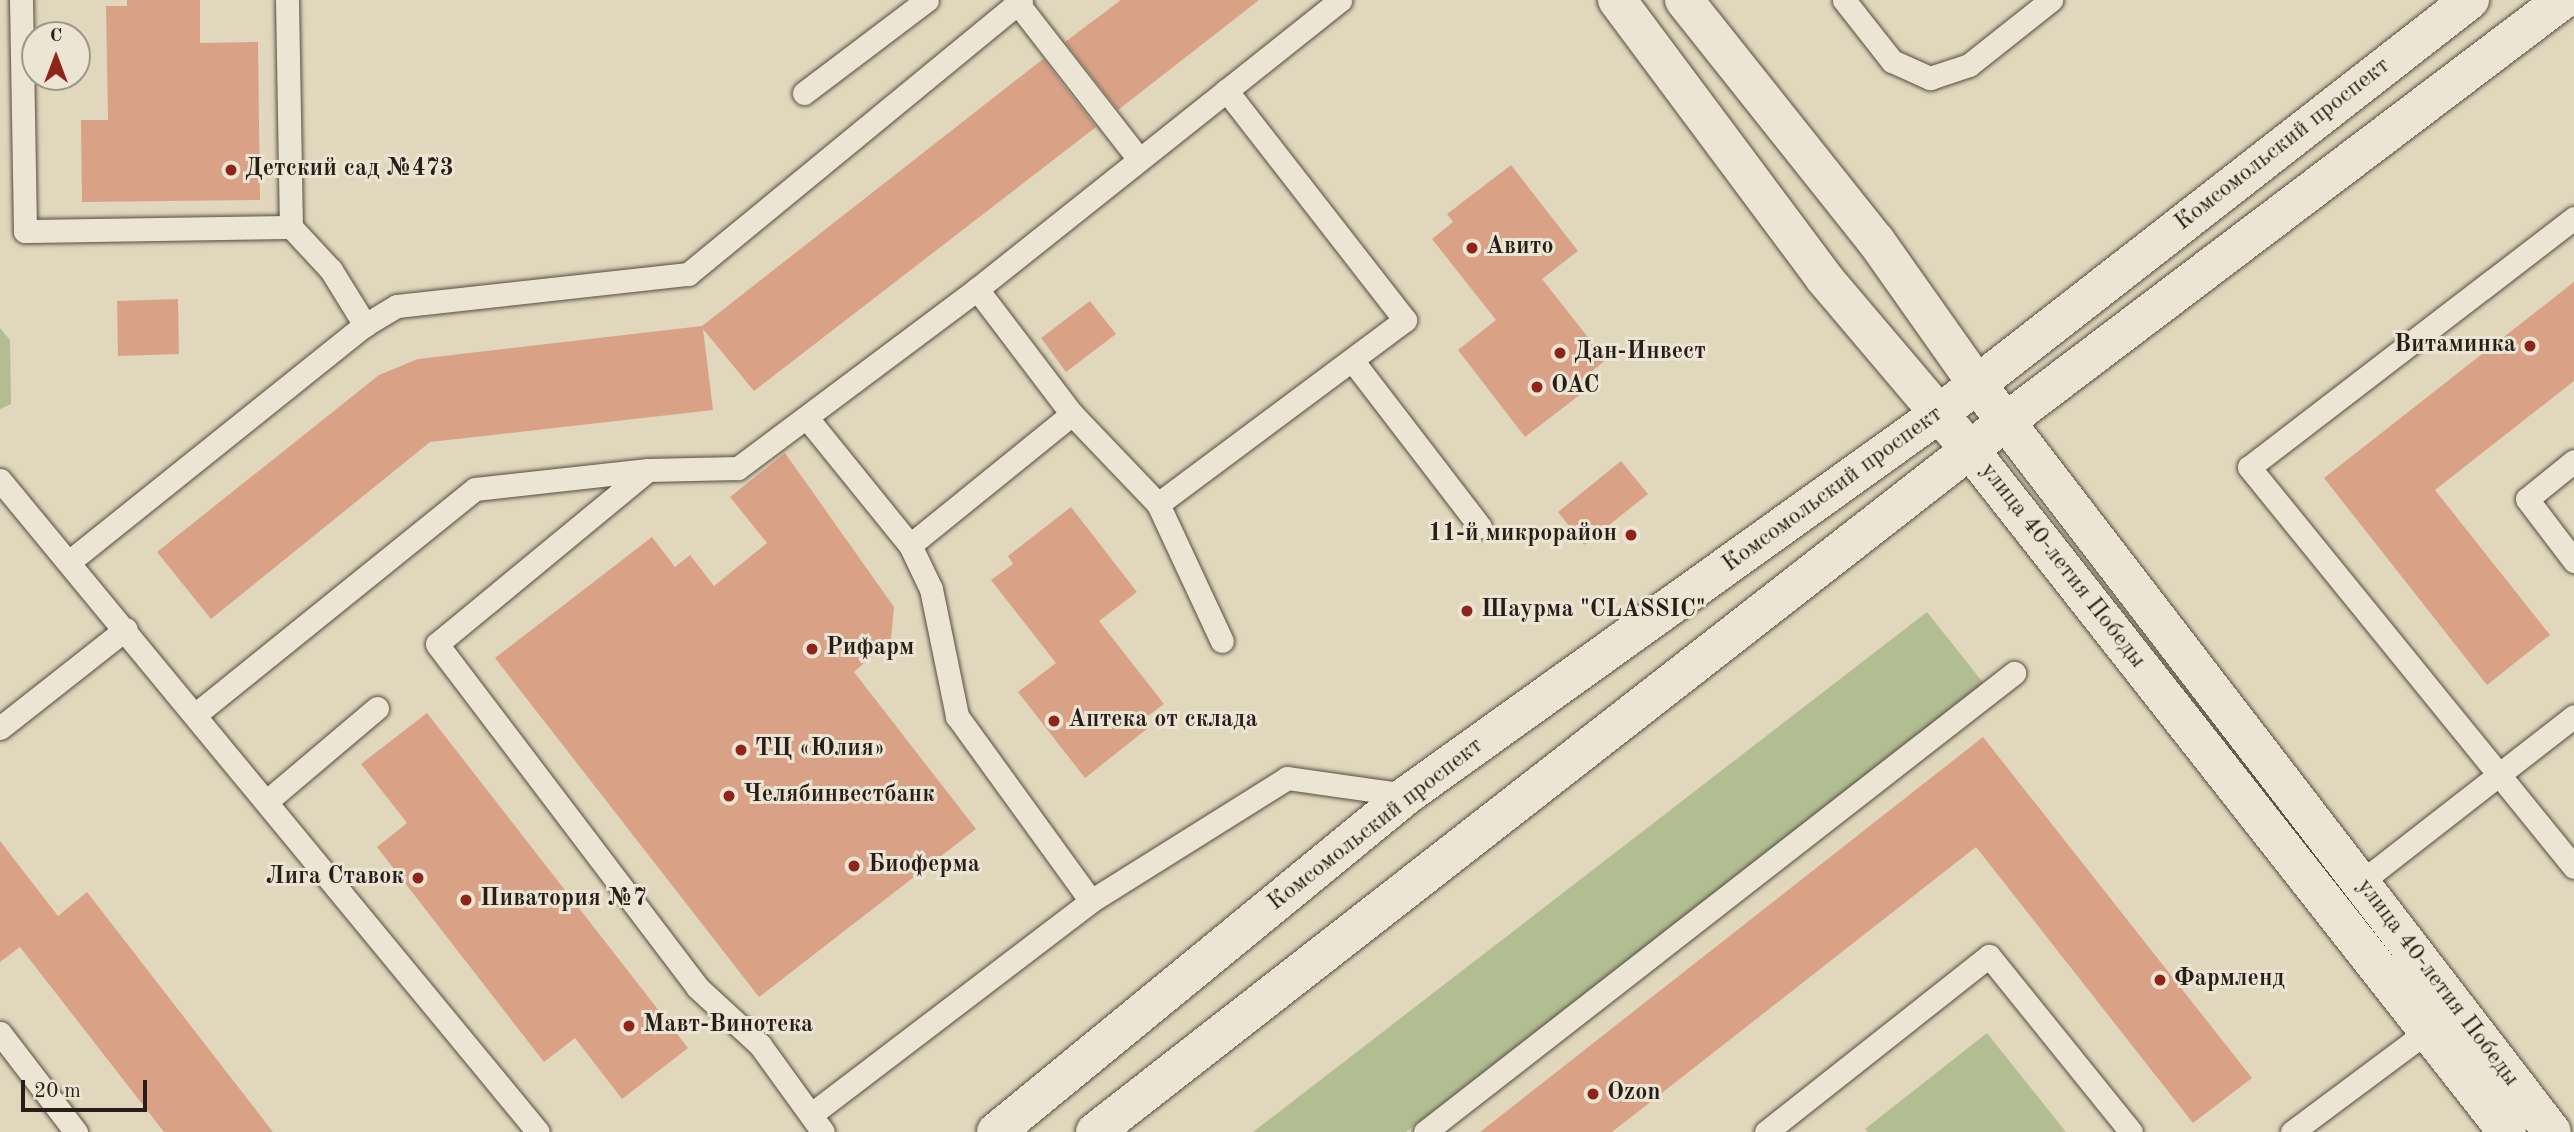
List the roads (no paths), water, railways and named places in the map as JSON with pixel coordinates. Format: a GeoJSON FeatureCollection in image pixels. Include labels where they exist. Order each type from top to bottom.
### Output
{"type":"FeatureCollection","features":[{"type":"Feature","properties":{"kind":"main road","name":"улица 40-летия Победы"},"geometry":{"type":"LineString","coordinates":[[1617,0],[1824,278],[1940,413],[2443,1019],[2552,1132]]}},
{"type":"Feature","properties":{"kind":"main road","name":"улица 40-летия Победы"},"geometry":{"type":"LineString","coordinates":[[1685,0],[1876,241],[1977,384],[2008,420],[2361,882],[2507,1132]]}},
{"type":"Feature","properties":{"kind":"main road","name":"Комсомольский проспект"},"geometry":{"type":"LineString","coordinates":[[996,1132],[1407,795],[1940,413],[2470,0]]}},
{"type":"Feature","properties":{"kind":"main road","name":"Комсомольский проспект"},"geometry":{"type":"LineString","coordinates":[[1095,1132],[2008,420],[2563,0]]}},
{"type":"Feature","properties":{"kind":"lane"},"geometry":{"type":"LineString","coordinates":[[21,0],[25,231],[291,227]]}},
{"type":"Feature","properties":{"kind":"lane"},"geometry":{"type":"LineString","coordinates":[[287,0],[291,227],[331,270],[365,325]]}},
{"type":"Feature","properties":{"kind":"lane"},"geometry":{"type":"LineString","coordinates":[[804,93],[927,0]]}},
{"type":"Feature","properties":{"kind":"lane"},"geometry":{"type":"LineString","coordinates":[[196,714],[475,489],[648,470],[738,468],[976,289],[1340,0]]}},
{"type":"Feature","properties":{"kind":"lane"},"geometry":{"type":"LineString","coordinates":[[1844,0],[1892,61],[1930,78],[1969,65],[2051,0]]}},
{"type":"Feature","properties":{"kind":"lane"},"geometry":{"type":"LineString","coordinates":[[70,561],[365,325],[397,306],[688,274],[1018,1],[1138,158]]}},
{"type":"Feature","properties":{"kind":"lane"},"geometry":{"type":"LineString","coordinates":[[1158,504],[1405,320],[1226,90]]}},
{"type":"Feature","properties":{"kind":"lane"},"geometry":{"type":"LineString","coordinates":[[2574,218],[2249,467],[2574,867]]}},
{"type":"Feature","properties":{"kind":"lane"},"geometry":{"type":"LineString","coordinates":[[976,289],[1072,414],[1158,504],[1222,641]]}},
{"type":"Feature","properties":{"kind":"lane"},"geometry":{"type":"LineString","coordinates":[[1352,360],[1480,527]]}},
{"type":"Feature","properties":{"kind":"lane"},"geometry":{"type":"LineString","coordinates":[[910,545],[1072,414]]}},
{"type":"Feature","properties":{"kind":"lane"},"geometry":{"type":"LineString","coordinates":[[807,418],[910,545],[931,589],[957,716],[1091,901]]}},
{"type":"Feature","properties":{"kind":"lane"},"geometry":{"type":"LineString","coordinates":[[2574,461],[2527,499],[2574,561]]}},
{"type":"Feature","properties":{"kind":"lane"},"geometry":{"type":"LineString","coordinates":[[648,470],[437,644],[697,987],[760,1045],[818,1122],[1091,901],[1287,778],[1407,795]]}},
{"type":"Feature","properties":{"kind":"lane"},"geometry":{"type":"LineString","coordinates":[[0,480],[70,561],[538,1132]]}},
{"type":"Feature","properties":{"kind":"lane"},"geometry":{"type":"LineString","coordinates":[[0,728],[126,629]]}},
{"type":"Feature","properties":{"kind":"lane"},"geometry":{"type":"LineString","coordinates":[[1425,1132],[2014,673]]}},
{"type":"Feature","properties":{"kind":"lane"},"geometry":{"type":"LineString","coordinates":[[267,801],[377,708]]}},
{"type":"Feature","properties":{"kind":"lane"},"geometry":{"type":"LineString","coordinates":[[2361,882],[2574,716]]}},
{"type":"Feature","properties":{"kind":"lane"},"geometry":{"type":"LineString","coordinates":[[1766,1132],[1989,956],[2131,1132]]}},
{"type":"Feature","properties":{"kind":"lane"},"geometry":{"type":"LineString","coordinates":[[2292,1132],[2443,1019]]}},
{"type":"Feature","properties":{"kind":"lane"},"geometry":{"type":"LineString","coordinates":[[0,1033],[76,1132]]}},
{"type":"Feature","properties":{"kind":"place","name":"Детский сад №473"},"geometry":{"type":"Point","coordinates":[231,170]}},
{"type":"Feature","properties":{"kind":"place","name":"Авито"},"geometry":{"type":"Point","coordinates":[1472,248]}},
{"type":"Feature","properties":{"kind":"place","name":"Витаминка"},"geometry":{"type":"Point","coordinates":[2530,346]}},
{"type":"Feature","properties":{"kind":"place","name":"Дан-Инвест"},"geometry":{"type":"Point","coordinates":[1560,353]}},
{"type":"Feature","properties":{"kind":"place","name":"ОАС"},"geometry":{"type":"Point","coordinates":[1537,387]}},
{"type":"Feature","properties":{"kind":"place","name":"11-й микрорайон"},"geometry":{"type":"Point","coordinates":[1631,535]}},
{"type":"Feature","properties":{"kind":"place","name":"Шаурма \"CLASSIC\""},"geometry":{"type":"Point","coordinates":[1467,611]}},
{"type":"Feature","properties":{"kind":"place","name":"Рифарм"},"geometry":{"type":"Point","coordinates":[812,649]}},
{"type":"Feature","properties":{"kind":"place","name":"Аптека от склада"},"geometry":{"type":"Point","coordinates":[1054,721]}},
{"type":"Feature","properties":{"kind":"place","name":"ТЦ «Юлия»"},"geometry":{"type":"Point","coordinates":[741,750]}},
{"type":"Feature","properties":{"kind":"place","name":"Челябинвестбанк"},"geometry":{"type":"Point","coordinates":[729,796]}},
{"type":"Feature","properties":{"kind":"place","name":"Биоферма"},"geometry":{"type":"Point","coordinates":[854,866]}},
{"type":"Feature","properties":{"kind":"place","name":"Лига Ставок"},"geometry":{"type":"Point","coordinates":[418,878]}},
{"type":"Feature","properties":{"kind":"place","name":"Пиватория №7"},"geometry":{"type":"Point","coordinates":[466,900]}},
{"type":"Feature","properties":{"kind":"place","name":"Фармленд"},"geometry":{"type":"Point","coordinates":[2160,980]}},
{"type":"Feature","properties":{"kind":"place","name":"Мавт-Винотека"},"geometry":{"type":"Point","coordinates":[629,1026]}},
{"type":"Feature","properties":{"kind":"place","name":"Ozon"},"geometry":{"type":"Point","coordinates":[1593,1094]}}]}
